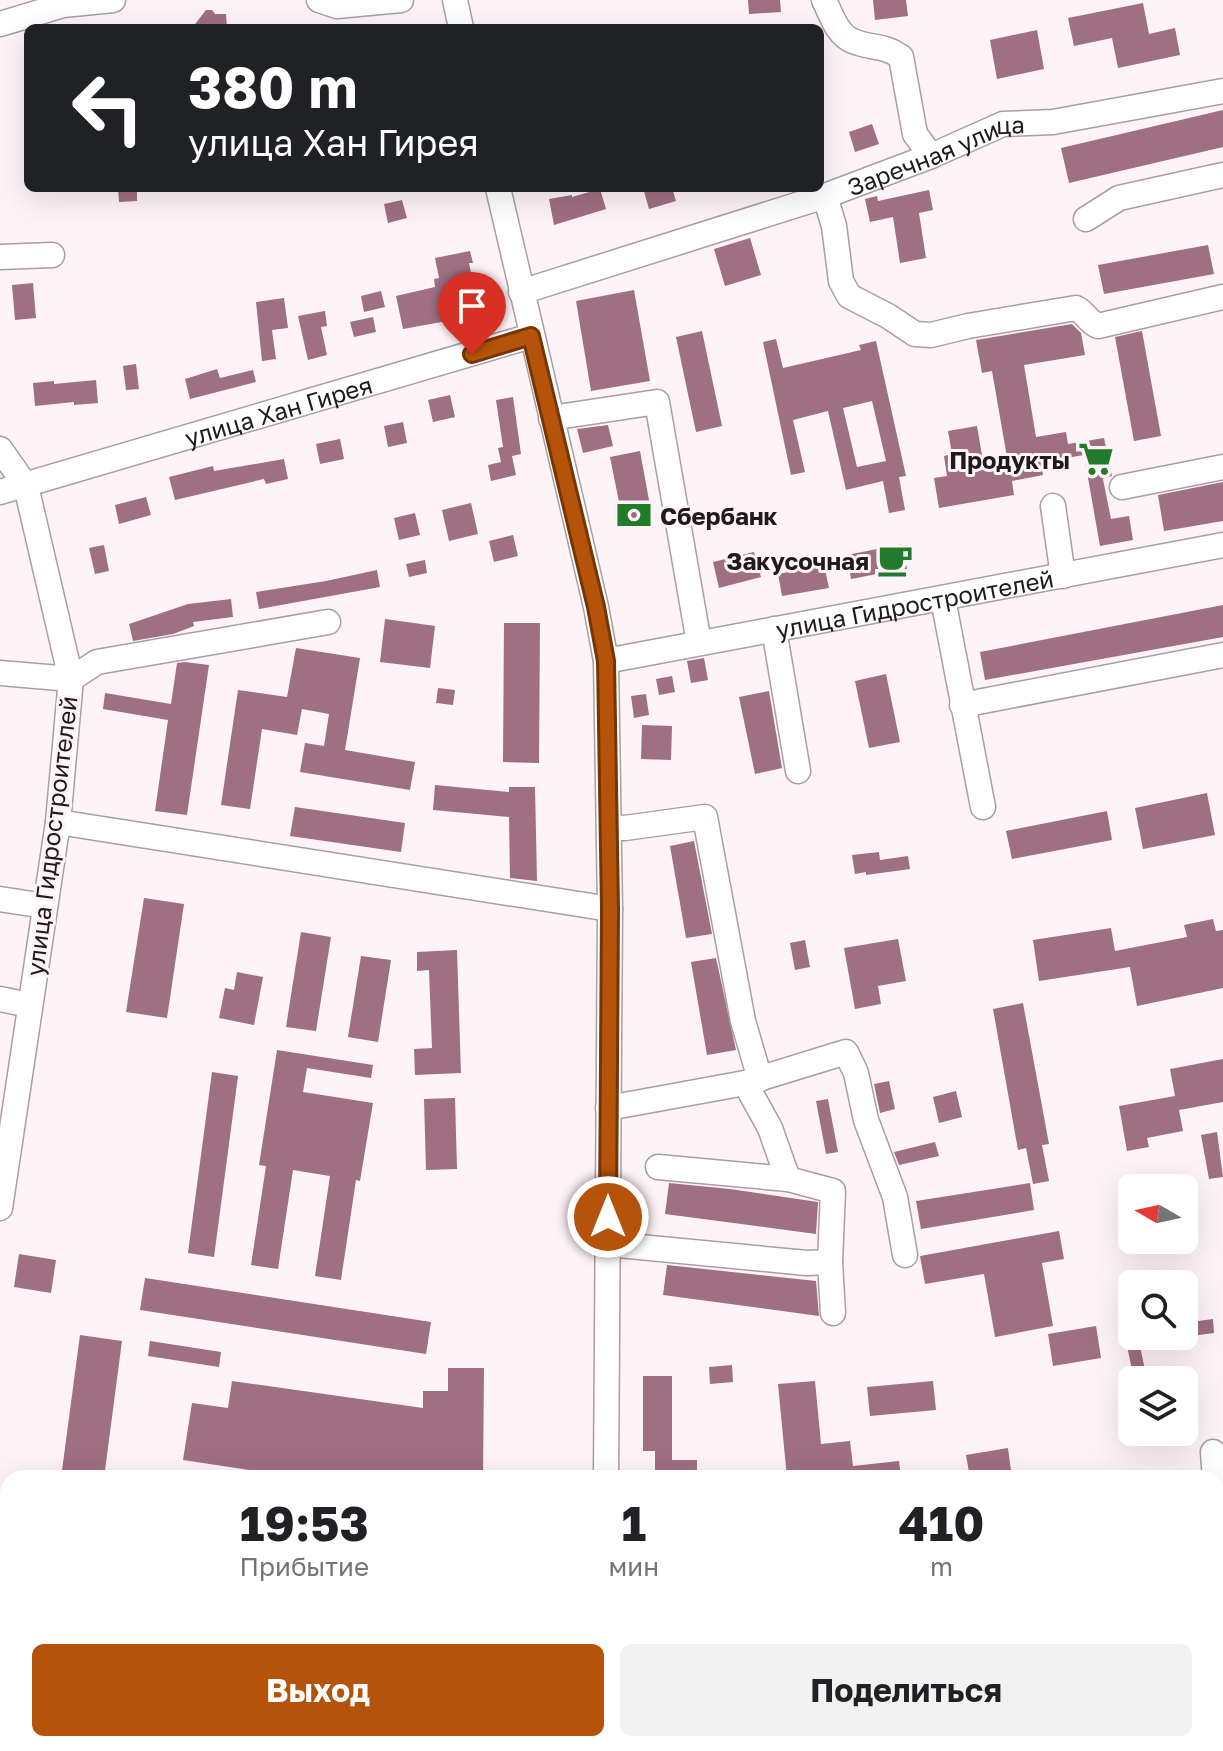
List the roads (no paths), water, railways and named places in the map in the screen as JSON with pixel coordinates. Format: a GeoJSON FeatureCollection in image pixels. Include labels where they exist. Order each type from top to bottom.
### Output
{"type":"FeatureCollection","features":[{"type":"Feature","properties":{"kind":"street"},"geometry":{"type":"LineString","coordinates":[[0,24],[63,5],[113,0]]}},
{"type":"Feature","properties":{"kind":"street"},"geometry":{"type":"LineString","coordinates":[[319,0],[337,6],[401,0]]}},
{"type":"Feature","properties":{"kind":"street"},"geometry":{"type":"LineString","coordinates":[[455,0],[460,24]]}},
{"type":"Feature","properties":{"kind":"street"},"geometry":{"type":"LineString","coordinates":[[824,0],[837,27],[851,41],[888,48],[901,57],[915,134],[931,156]]}},
{"type":"Feature","properties":{"kind":"street","name":"Заречная улица"},"geometry":{"type":"LineString","coordinates":[[521,292],[825,196],[931,156],[1003,124],[1053,122],[1223,91]]}},
{"type":"Feature","properties":{"kind":"street"},"geometry":{"type":"LineString","coordinates":[[1086,219],[1119,198],[1223,175]]}},
{"type":"Feature","properties":{"kind":"street"},"geometry":{"type":"LineString","coordinates":[[499,192],[606,661],[610,909],[606,1470]]}},
{"type":"Feature","properties":{"kind":"street"},"geometry":{"type":"LineString","coordinates":[[825,196],[834,226],[841,281],[849,296],[915,334],[931,335],[1076,308],[1089,322],[1098,326],[1223,297]]}},
{"type":"Feature","properties":{"kind":"street"},"geometry":{"type":"LineString","coordinates":[[0,257],[52,255]]}},
{"type":"Feature","properties":{"kind":"street","name":"улица Хан Гирея"},"geometry":{"type":"LineString","coordinates":[[0,492],[531,336]]}},
{"type":"Feature","properties":{"kind":"street"},"geometry":{"type":"LineString","coordinates":[[551,418],[657,402],[699,643]]}},
{"type":"Feature","properties":{"kind":"street"},"geometry":{"type":"LineString","coordinates":[[0,449],[26,486],[71,679],[0,673]]}},
{"type":"Feature","properties":{"kind":"street"},"geometry":{"type":"LineString","coordinates":[[1122,487],[1223,467]]}},
{"type":"Feature","properties":{"kind":"street"},"geometry":{"type":"LineString","coordinates":[[1053,506],[1063,576]]}},
{"type":"Feature","properties":{"kind":"street","name":"улица Гидростроителей"},"geometry":{"type":"LineString","coordinates":[[606,661],[1223,545]]}},
{"type":"Feature","properties":{"kind":"street"},"geometry":{"type":"LineString","coordinates":[[943,599],[983,807]]}},
{"type":"Feature","properties":{"kind":"street","name":"улица Гидростроителей"},"geometry":{"type":"LineString","coordinates":[[0,1208],[58,822],[71,679],[97,662],[328,622]]}},
{"type":"Feature","properties":{"kind":"street"},"geometry":{"type":"LineString","coordinates":[[774,629],[798,771]]}},
{"type":"Feature","properties":{"kind":"street"},"geometry":{"type":"LineString","coordinates":[[962,705],[1223,655]]}},
{"type":"Feature","properties":{"kind":"street"},"geometry":{"type":"LineString","coordinates":[[609,827],[625,828],[705,817],[752,1081],[788,1179]]}},
{"type":"Feature","properties":{"kind":"street"},"geometry":{"type":"LineString","coordinates":[[58,822],[610,909]]}},
{"type":"Feature","properties":{"kind":"street"},"geometry":{"type":"LineString","coordinates":[[0,899],[45,906]]}},
{"type":"Feature","properties":{"kind":"street"},"geometry":{"type":"LineString","coordinates":[[0,999],[29,1005]]}},
{"type":"Feature","properties":{"kind":"street"},"geometry":{"type":"LineString","coordinates":[[608,1108],[752,1081],[846,1052],[856,1073],[866,1120],[895,1197],[905,1255]]}},
{"type":"Feature","properties":{"kind":"street"},"geometry":{"type":"LineString","coordinates":[[658,1167],[788,1179],[833,1191],[830,1262],[833,1313]]}},
{"type":"Feature","properties":{"kind":"street"},"geometry":{"type":"LineString","coordinates":[[608,1244],[770,1260],[830,1262]]}},
{"type":"Feature","properties":{"kind":"street"},"geometry":{"type":"LineString","coordinates":[[1213,1452],[1214,1470]]}},
{"type":"Feature","properties":{"kind":"place","name":"Продукты"},"geometry":{"type":"Point","coordinates":[1096,459]}},
{"type":"Feature","properties":{"kind":"place","name":"Сбербанк"},"geometry":{"type":"Point","coordinates":[634,515]}},
{"type":"Feature","properties":{"kind":"place","name":"Закусочная"},"geometry":{"type":"Point","coordinates":[895,560]}}]}
